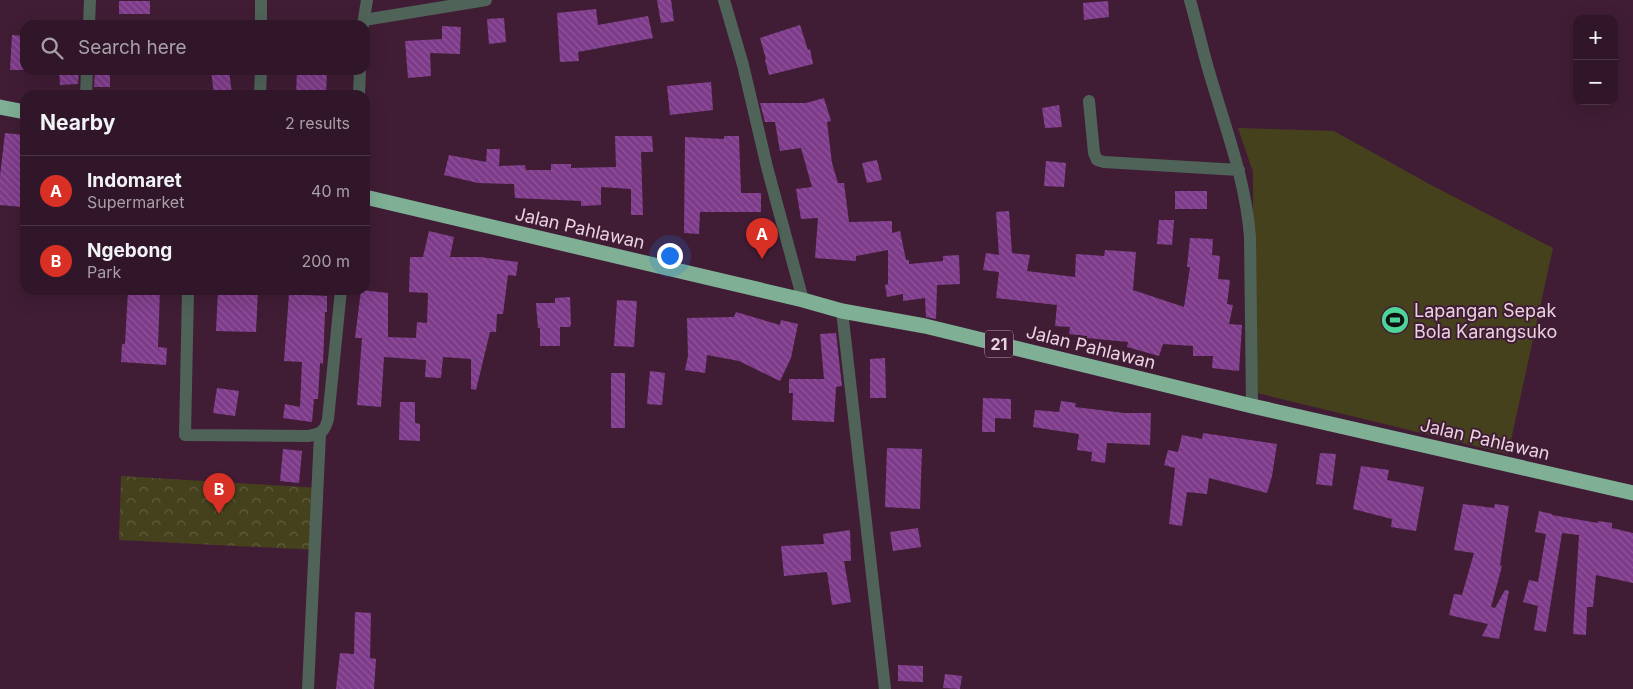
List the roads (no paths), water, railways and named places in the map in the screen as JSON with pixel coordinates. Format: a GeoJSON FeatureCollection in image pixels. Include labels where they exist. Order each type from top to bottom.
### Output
{"type":"FeatureCollection","features":[{"type":"Feature","properties":{"kind":"highway"},"geometry":{"type":"LineString","coordinates":[[0,106],[20,111]]}},
{"type":"Feature","properties":{"kind":"highway","name":"Jalan Pahlawan"},"geometry":{"type":"LineString","coordinates":[[370,198],[803,300],[842,311],[925,326],[1252,406],[1633,493]]}},
{"type":"Feature","properties":{"kind":"street"},"geometry":{"type":"LineString","coordinates":[[89,20],[90,0]]}},
{"type":"Feature","properties":{"kind":"street"},"geometry":{"type":"LineString","coordinates":[[261,0],[261,20]]}},
{"type":"Feature","properties":{"kind":"street"},"geometry":{"type":"LineString","coordinates":[[364,20],[367,0]]}},
{"type":"Feature","properties":{"kind":"street"},"geometry":{"type":"LineString","coordinates":[[370,21],[486,0]]}},
{"type":"Feature","properties":{"kind":"street"},"geometry":{"type":"LineString","coordinates":[[724,0],[743,65],[767,167],[803,300]]}},
{"type":"Feature","properties":{"kind":"street"},"geometry":{"type":"LineString","coordinates":[[1190,0],[1212,82],[1240,170],[1248,211],[1252,406]]}},
{"type":"Feature","properties":{"kind":"street"},"geometry":{"type":"LineString","coordinates":[[86,90],[87,75]]}},
{"type":"Feature","properties":{"kind":"street"},"geometry":{"type":"LineString","coordinates":[[260,75],[260,90]]}},
{"type":"Feature","properties":{"kind":"street"},"geometry":{"type":"LineString","coordinates":[[359,90],[360,75]]}},
{"type":"Feature","properties":{"kind":"street"},"geometry":{"type":"LineString","coordinates":[[1089,101],[1094,153],[1097,160],[1104,162],[1240,170]]}},
{"type":"Feature","properties":{"kind":"street"},"geometry":{"type":"LineString","coordinates":[[188,295],[185,435],[308,436],[320,434],[326,428],[340,295]]}},
{"type":"Feature","properties":{"kind":"street"},"geometry":{"type":"LineString","coordinates":[[842,311],[885,689]]}},
{"type":"Feature","properties":{"kind":"street"},"geometry":{"type":"LineString","coordinates":[[308,689],[320,434]]}},
{"type":"Feature","properties":{"kind":"place","name":"Indomaret"},"geometry":{"type":"Point","coordinates":[762,259]}},
{"type":"Feature","properties":{"kind":"place","name":"Lapangan Sepak Bola Karangsuko"},"geometry":{"type":"Point","coordinates":[1395,320]}},
{"type":"Feature","properties":{"kind":"place","name":"Ngebong"},"geometry":{"type":"Point","coordinates":[219,514]}}]}
